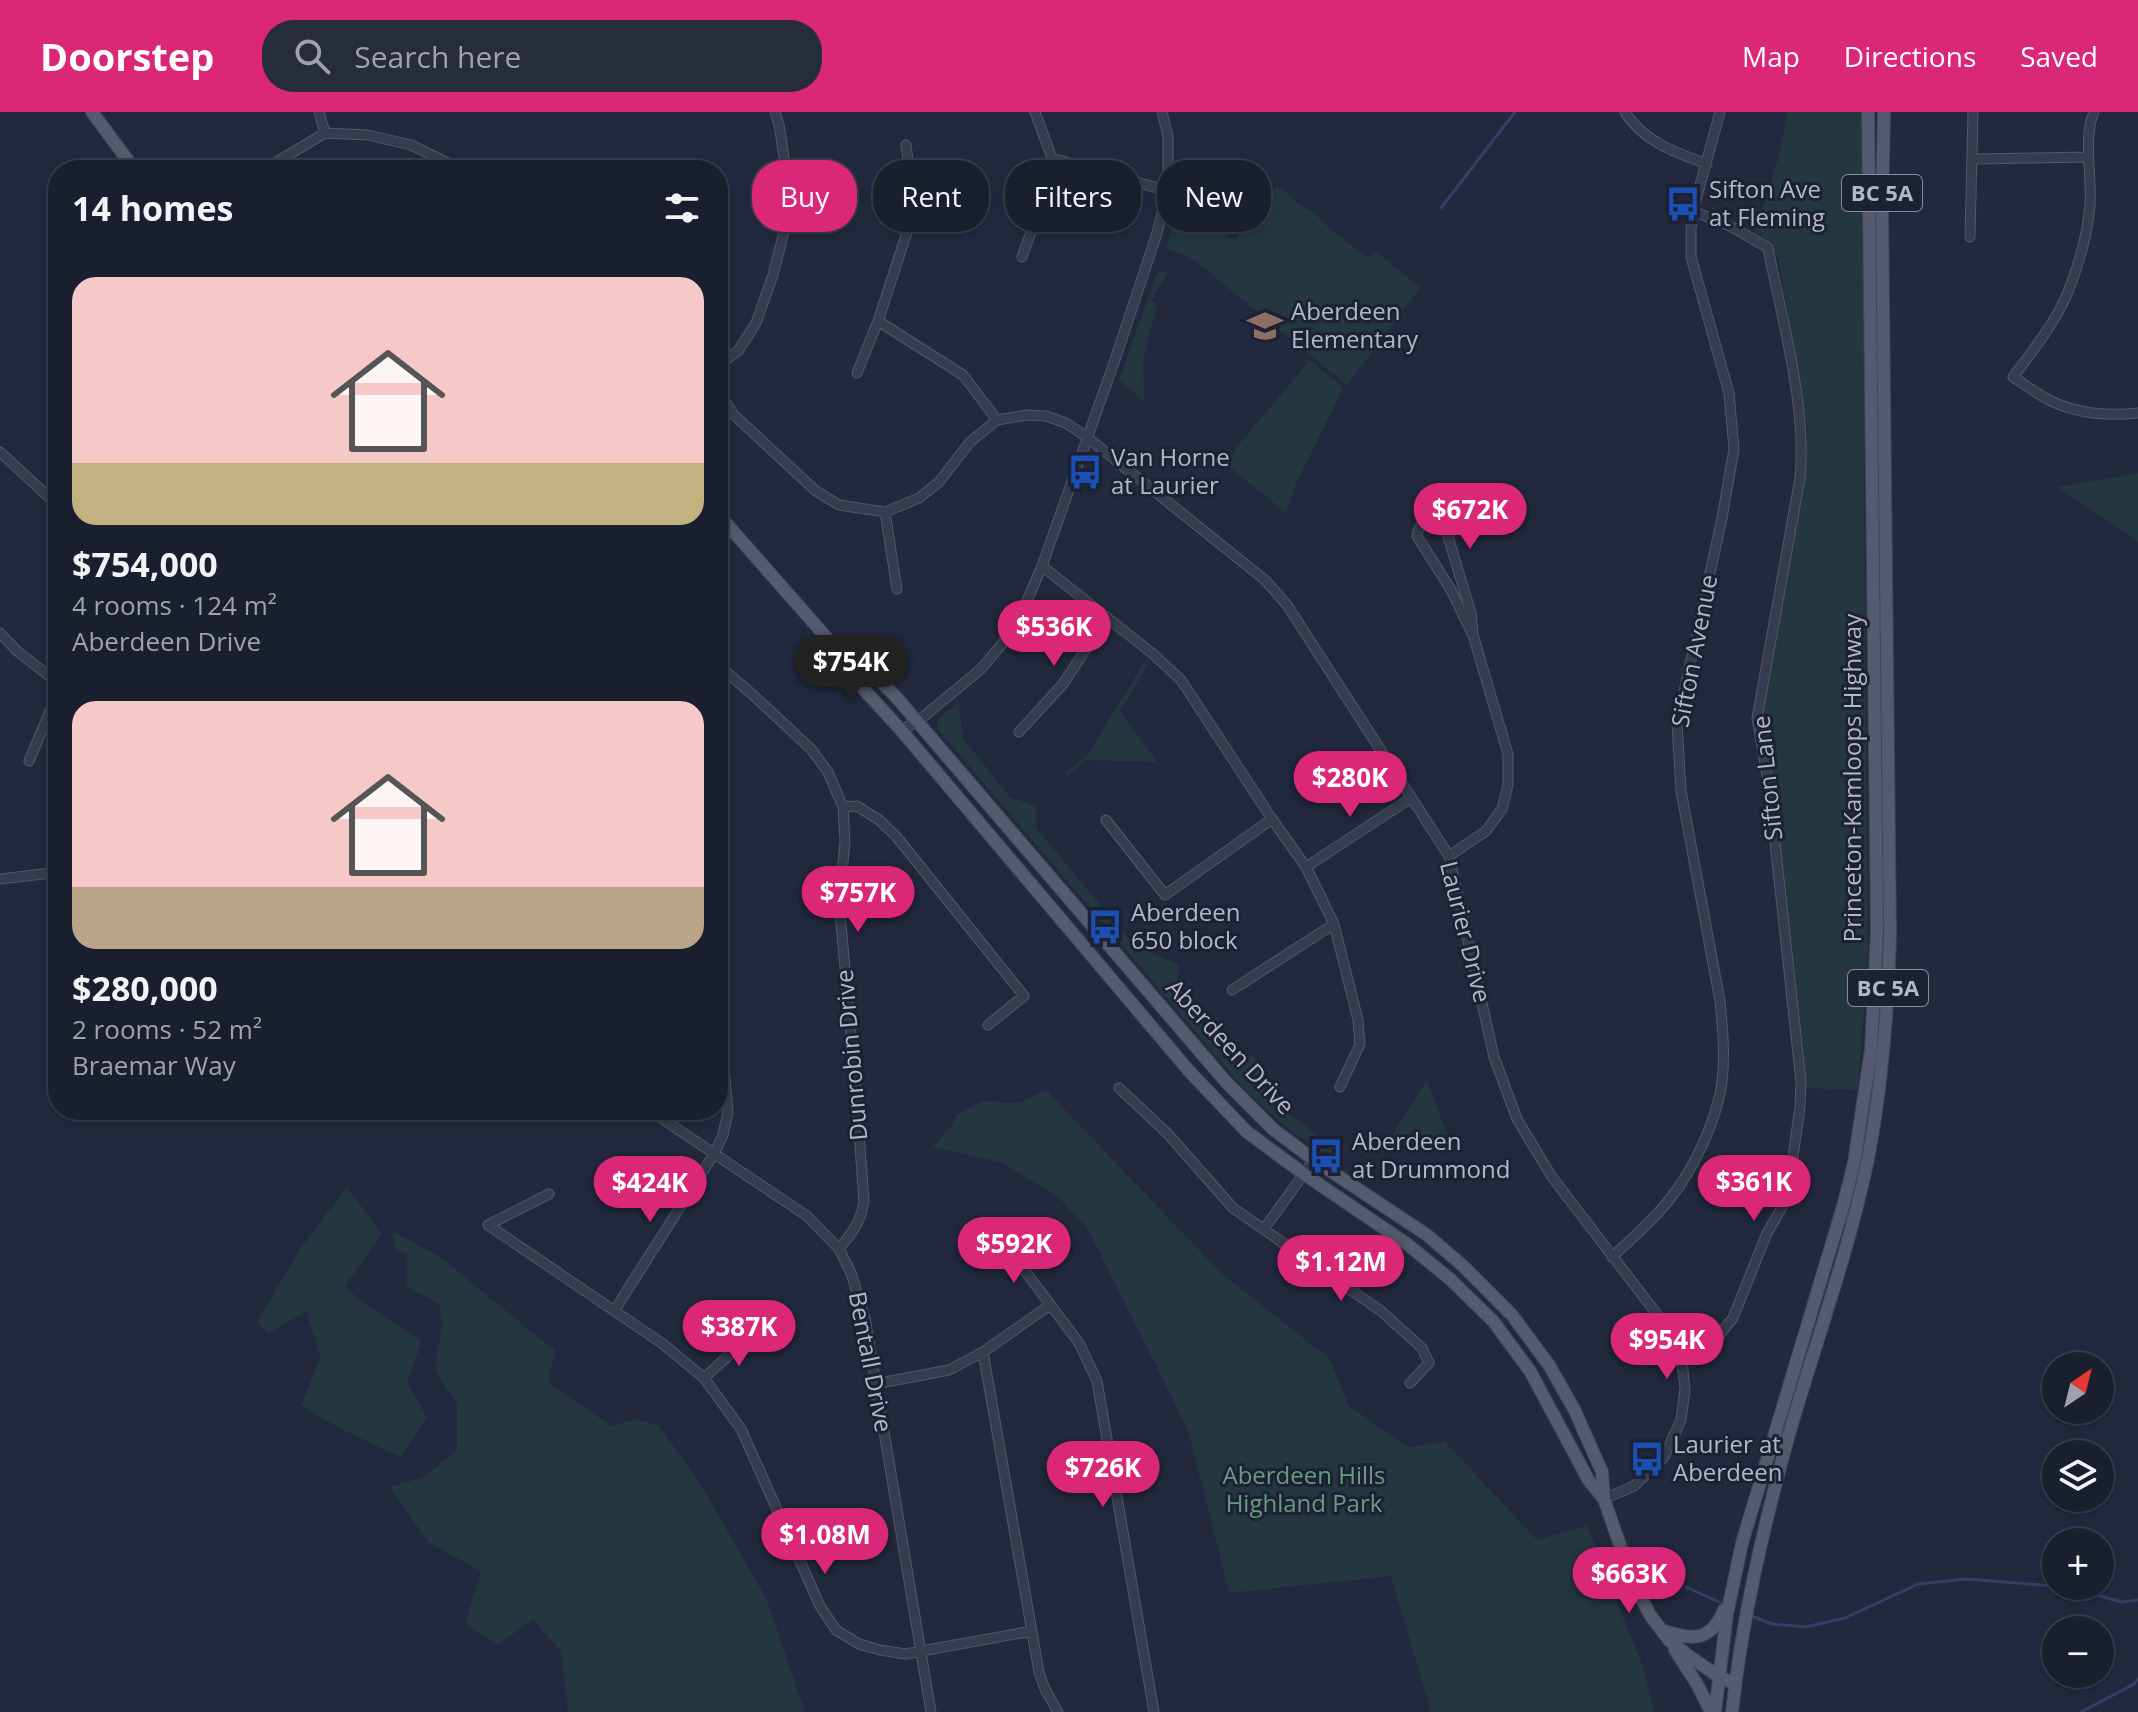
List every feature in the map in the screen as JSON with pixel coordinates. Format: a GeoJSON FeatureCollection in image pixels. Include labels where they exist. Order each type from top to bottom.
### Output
{"type":"FeatureCollection","features":[{"type":"Feature","properties":{"kind":"main road","name":"Princeton-Kamloops Highway"},"geometry":{"type":"LineString","coordinates":[[1713,1712],[1731,1592],[1751,1513],[1844,1203],[1860,1127],[1871,1050],[1877,931],[1868,112]]}},
{"type":"Feature","properties":{"kind":"main road","name":"Princeton-Kamloops Highway"},"geometry":{"type":"LineString","coordinates":[[1732,1712],[1747,1601],[1788,1438],[1842,1265],[1857,1205],[1876,1117],[1884,1050],[1890,934],[1882,211],[1884,112]]}},
{"type":"Feature","properties":{"kind":"main road"},"geometry":{"type":"LineString","coordinates":[[97,116],[128,160]]}},
{"type":"Feature","properties":{"kind":"main road","name":"Aberdeen Drive"},"geometry":{"type":"LineString","coordinates":[[728,525],[841,654],[878,677],[1226,1082],[1273,1129],[1427,1235],[1512,1315],[1549,1365],[1575,1411],[1602,1472],[1604,1499],[1641,1600],[1665,1635],[1686,1654],[1735,1684]]}},
{"type":"Feature","properties":{"kind":"main road","name":"Aberdeen Drive"},"geometry":{"type":"LineString","coordinates":[[841,654],[845,669],[901,730],[1189,1071],[1247,1132],[1407,1244],[1450,1279],[1493,1321],[1530,1371],[1589,1481],[1604,1499]]}},
{"type":"Feature","properties":{"kind":"main road"},"geometry":{"type":"LineString","coordinates":[[1665,1635],[1693,1638],[1713,1629],[1731,1592]]}},
{"type":"Feature","properties":{"kind":"main road"},"geometry":{"type":"LineString","coordinates":[[1665,1635],[1713,1712]]}},
{"type":"Feature","properties":{"kind":"street"},"geometry":{"type":"LineString","coordinates":[[319,112],[325,133]]}},
{"type":"Feature","properties":{"kind":"street"},"geometry":{"type":"LineString","coordinates":[[728,358],[738,351],[756,323],[786,224],[787,176],[775,112]]}},
{"type":"Feature","properties":{"kind":"street"},"geometry":{"type":"LineString","coordinates":[[1022,257],[1048,185],[1052,158],[1035,112]]}},
{"type":"Feature","properties":{"kind":"street"},"geometry":{"type":"LineString","coordinates":[[1162,112],[1168,136],[1168,160]]}},
{"type":"Feature","properties":{"kind":"street"},"geometry":{"type":"LineString","coordinates":[[1625,112],[1632,123],[1658,143],[1707,164]]}},
{"type":"Feature","properties":{"kind":"street","name":"Sifton Avenue"},"geometry":{"type":"LineString","coordinates":[[1612,1257],[1656,1216],[1688,1173],[1707,1133],[1720,1093],[1723,1032],[1720,1001],[1681,791],[1677,724],[1734,449],[1729,393],[1691,257],[1693,211],[1720,112]]}},
{"type":"Feature","properties":{"kind":"street"},"geometry":{"type":"LineString","coordinates":[[1970,237],[1973,112]]}},
{"type":"Feature","properties":{"kind":"street"},"geometry":{"type":"LineString","coordinates":[[2094,112],[2089,157],[2090,205],[2077,271],[2057,315],[2013,377],[2051,401],[2083,412],[2138,413]]}},
{"type":"Feature","properties":{"kind":"street"},"geometry":{"type":"LineString","coordinates":[[280,160],[325,133],[368,135],[411,145],[434,160]]}},
{"type":"Feature","properties":{"kind":"street"},"geometry":{"type":"LineString","coordinates":[[857,373],[878,321],[910,223],[912,190],[906,145]]}},
{"type":"Feature","properties":{"kind":"street"},"geometry":{"type":"LineString","coordinates":[[1973,159],[2089,157]]}},
{"type":"Feature","properties":{"kind":"street"},"geometry":{"type":"LineString","coordinates":[[1052,158],[1157,188]]}},
{"type":"Feature","properties":{"kind":"street","name":"Sifton Lane"},"geometry":{"type":"LineString","coordinates":[[1681,1354],[1716,1339],[1733,1318],[1767,1233],[1787,1199],[1801,1082],[1769,787],[1757,718],[1800,478],[1802,457],[1798,401],[1768,248],[1734,228],[1693,211]]}},
{"type":"Feature","properties":{"kind":"street"},"geometry":{"type":"LineString","coordinates":[[901,730],[917,722],[981,669],[1002,644],[1023,610],[1088,438],[1157,232]]}},
{"type":"Feature","properties":{"kind":"street"},"geometry":{"type":"LineString","coordinates":[[728,406],[816,491],[839,505],[885,512],[918,499],[939,482],[970,442],[997,420],[963,375],[878,321]]}},
{"type":"Feature","properties":{"kind":"street","name":"Laurier Drive"},"geometry":{"type":"LineString","coordinates":[[997,420],[1027,415],[1046,416],[1066,423],[1265,580],[1287,605],[1449,856],[1494,1057],[1517,1119],[1552,1177],[1669,1330],[1681,1354],[1685,1389],[1681,1420],[1664,1457],[1634,1486],[1604,1499]]}},
{"type":"Feature","properties":{"kind":"street"},"geometry":{"type":"LineString","coordinates":[[0,452],[48,496]]}},
{"type":"Feature","properties":{"kind":"street"},"geometry":{"type":"LineString","coordinates":[[885,512],[897,589]]}},
{"type":"Feature","properties":{"kind":"street"},"geometry":{"type":"LineString","coordinates":[[1449,856],[1486,831],[1502,809],[1508,785],[1508,754],[1473,635],[1451,590],[1419,542],[1418,529],[1428,519],[1436,519],[1446,530],[1471,613],[1473,635]]}},
{"type":"Feature","properties":{"kind":"street"},"geometry":{"type":"LineString","coordinates":[[1042,566],[1161,660],[1181,680],[1306,867],[1334,924],[1358,1020],[1360,1044],[1340,1087]]}},
{"type":"Feature","properties":{"kind":"street"},"geometry":{"type":"LineString","coordinates":[[1019,732],[1063,684],[1107,617]]}},
{"type":"Feature","properties":{"kind":"street"},"geometry":{"type":"LineString","coordinates":[[0,633],[48,675]]}},
{"type":"Feature","properties":{"kind":"street","name":"Dunrobin Drive"},"geometry":{"type":"LineString","coordinates":[[728,674],[811,749],[828,772],[843,807],[845,842],[839,902],[864,1201],[857,1226],[839,1249]]}},
{"type":"Feature","properties":{"kind":"street"},"geometry":{"type":"LineString","coordinates":[[29,761],[48,716]]}},
{"type":"Feature","properties":{"kind":"street"},"geometry":{"type":"LineString","coordinates":[[1306,867],[1411,798]]}},
{"type":"Feature","properties":{"kind":"street"},"geometry":{"type":"LineString","coordinates":[[843,807],[857,806],[896,836],[1024,996],[988,1025]]}},
{"type":"Feature","properties":{"kind":"street"},"geometry":{"type":"LineString","coordinates":[[1106,820],[1165,895],[1272,819]]}},
{"type":"Feature","properties":{"kind":"street"},"geometry":{"type":"LineString","coordinates":[[0,879],[48,873]]}},
{"type":"Feature","properties":{"kind":"street"},"geometry":{"type":"LineString","coordinates":[[1232,990],[1334,924]]}},
{"type":"Feature","properties":{"kind":"street"},"geometry":{"type":"LineString","coordinates":[[1119,1088],[1167,1133],[1233,1208],[1381,1311],[1422,1348],[1429,1363],[1410,1383]]}},
{"type":"Feature","properties":{"kind":"street","name":"Bentall Drive"},"geometry":{"type":"LineString","coordinates":[[664,1120],[807,1216],[839,1249],[851,1273],[865,1318],[931,1712]]}},
{"type":"Feature","properties":{"kind":"street"},"geometry":{"type":"LineString","coordinates":[[614,1311],[714,1154],[726,1120]]}},
{"type":"Feature","properties":{"kind":"street"},"geometry":{"type":"LineString","coordinates":[[1264,1229],[1314,1160]]}},
{"type":"Feature","properties":{"kind":"street"},"geometry":{"type":"LineString","coordinates":[[549,1194],[488,1225],[663,1344],[704,1378],[741,1429],[820,1606],[836,1630],[859,1644],[905,1654],[1032,1631]]}},
{"type":"Feature","properties":{"kind":"street"},"geometry":{"type":"LineString","coordinates":[[993,1248],[1019,1263],[1079,1343],[1097,1381],[1154,1712]]}},
{"type":"Feature","properties":{"kind":"street"},"geometry":{"type":"LineString","coordinates":[[875,1384],[949,1370],[983,1352],[1050,1305]]}},
{"type":"Feature","properties":{"kind":"street"},"geometry":{"type":"LineString","coordinates":[[704,1378],[752,1334]]}},
{"type":"Feature","properties":{"kind":"street"},"geometry":{"type":"LineString","coordinates":[[983,1352],[1039,1672],[1058,1712]]}},
{"type":"Feature","properties":{"kind":"green space"},"geometry":{"type":"Polygon","coordinates":[[[1788,112],[1865,112],[1868,948],[1858,1090],[1805,1088],[1762,714],[1808,429],[1778,257],[1765,239],[1755,233],[1779,156],[1788,112]]]}},
{"type":"Feature","properties":{"kind":"green space"},"geometry":{"type":"Polygon","coordinates":[[[1277,186],[1363,255],[1371,257],[1377,252],[1420,288],[1347,385],[1193,259],[1166,248],[1171,232],[1228,232],[1227,237],[1235,240],[1240,232],[1271,232],[1271,193],[1277,186]]]}},
{"type":"Feature","properties":{"kind":"green space"},"geometry":{"type":"Polygon","coordinates":[[[1169,271],[1151,300],[1157,305],[1143,362],[1144,401],[1119,380],[1157,273],[1169,271]]]}},
{"type":"Feature","properties":{"kind":"green space"},"geometry":{"type":"Polygon","coordinates":[[[1310,360],[1343,388],[1295,486],[1286,513],[1218,457],[1220,453],[1226,458],[1232,457],[1235,449],[1310,360]]]}},
{"type":"Feature","properties":{"kind":"green space"},"geometry":{"type":"Polygon","coordinates":[[[2138,473],[2138,542],[2057,487],[2138,473]]]}},
{"type":"Feature","properties":{"kind":"green space"},"geometry":{"type":"Polygon","coordinates":[[[1144,663],[1147,666],[1120,711],[1157,762],[1087,760],[1067,776],[1065,773],[1088,754],[1144,663]]]}},
{"type":"Feature","properties":{"kind":"green space"},"geometry":{"type":"Polygon","coordinates":[[[958,703],[963,739],[1011,798],[1036,806],[1036,828],[1136,947],[1179,964],[1175,992],[1222,1046],[1255,1057],[1267,1097],[1337,1150],[1331,1158],[1286,1127],[1246,1091],[938,729],[938,719],[958,703]]]}},
{"type":"Feature","properties":{"kind":"green space"},"geometry":{"type":"Polygon","coordinates":[[[1427,1080],[1455,1150],[1412,1139],[1386,1145],[1427,1080]]]}},
{"type":"Feature","properties":{"kind":"green space","name":"Aberdeen Hills Highland Park"},"geometry":{"type":"Polygon","coordinates":[[[1046,1090],[1223,1275],[1329,1358],[1349,1406],[1408,1447],[1445,1442],[1537,1540],[1587,1526],[1643,1667],[1654,1712],[1431,1712],[1391,1576],[1229,1593],[1188,1430],[1087,1227],[1059,1198],[1001,1162],[933,1147],[957,1115],[982,1101],[1019,1103],[1046,1090]]]}},
{"type":"Feature","properties":{"kind":"green space"},"geometry":{"type":"Polygon","coordinates":[[[347,1187],[382,1234],[345,1286],[359,1300],[422,1341],[407,1382],[427,1418],[401,1457],[339,1428],[301,1405],[321,1357],[306,1311],[269,1333],[257,1323],[300,1249],[347,1187]]]}},
{"type":"Feature","properties":{"kind":"green space"},"geometry":{"type":"Polygon","coordinates":[[[393,1232],[439,1256],[555,1351],[548,1382],[611,1426],[636,1419],[659,1426],[701,1485],[767,1600],[805,1712],[568,1712],[561,1650],[534,1619],[497,1645],[465,1624],[481,1571],[428,1542],[390,1487],[425,1477],[457,1449],[457,1403],[435,1368],[442,1325],[439,1304],[406,1286],[407,1254],[395,1249],[393,1232]]]}},
{"type":"Feature","properties":{"kind":"waterway"},"geometry":{"type":"LineString","coordinates":[[1441,208],[1515,112]]}},
{"type":"Feature","properties":{"kind":"waterway"},"geometry":{"type":"LineString","coordinates":[[1751,1616],[1772,1624],[1806,1627],[1845,1618],[1918,1584],[1967,1579],[2066,1587],[2122,1602],[2138,1600]]}},
{"type":"Feature","properties":{"kind":"waterway"},"geometry":{"type":"LineString","coordinates":[[1686,1587],[1726,1605]]}},
{"type":"Feature","properties":{"kind":"waterway"},"geometry":{"type":"LineString","coordinates":[[2081,1712],[2138,1679]]}},
{"type":"Feature","properties":{"kind":"place","name":"Sifton Ave at Fleming"},"geometry":{"type":"Point","coordinates":[1683,204]}},
{"type":"Feature","properties":{"kind":"place","name":"Aberdeen Elementary"},"geometry":{"type":"Point","coordinates":[1265,326]}},
{"type":"Feature","properties":{"kind":"place","name":"Van Horne at Laurier"},"geometry":{"type":"Point","coordinates":[1085,472]}},
{"type":"Feature","properties":{"kind":"place","name":"Aberdeen 650 block"},"geometry":{"type":"Point","coordinates":[1105,927]}},
{"type":"Feature","properties":{"kind":"place","name":"Aberdeen at Drummond"},"geometry":{"type":"Point","coordinates":[1326,1156]}},
{"type":"Feature","properties":{"kind":"place","name":"Laurier at Aberdeen"},"geometry":{"type":"Point","coordinates":[1647,1459]}}]}
